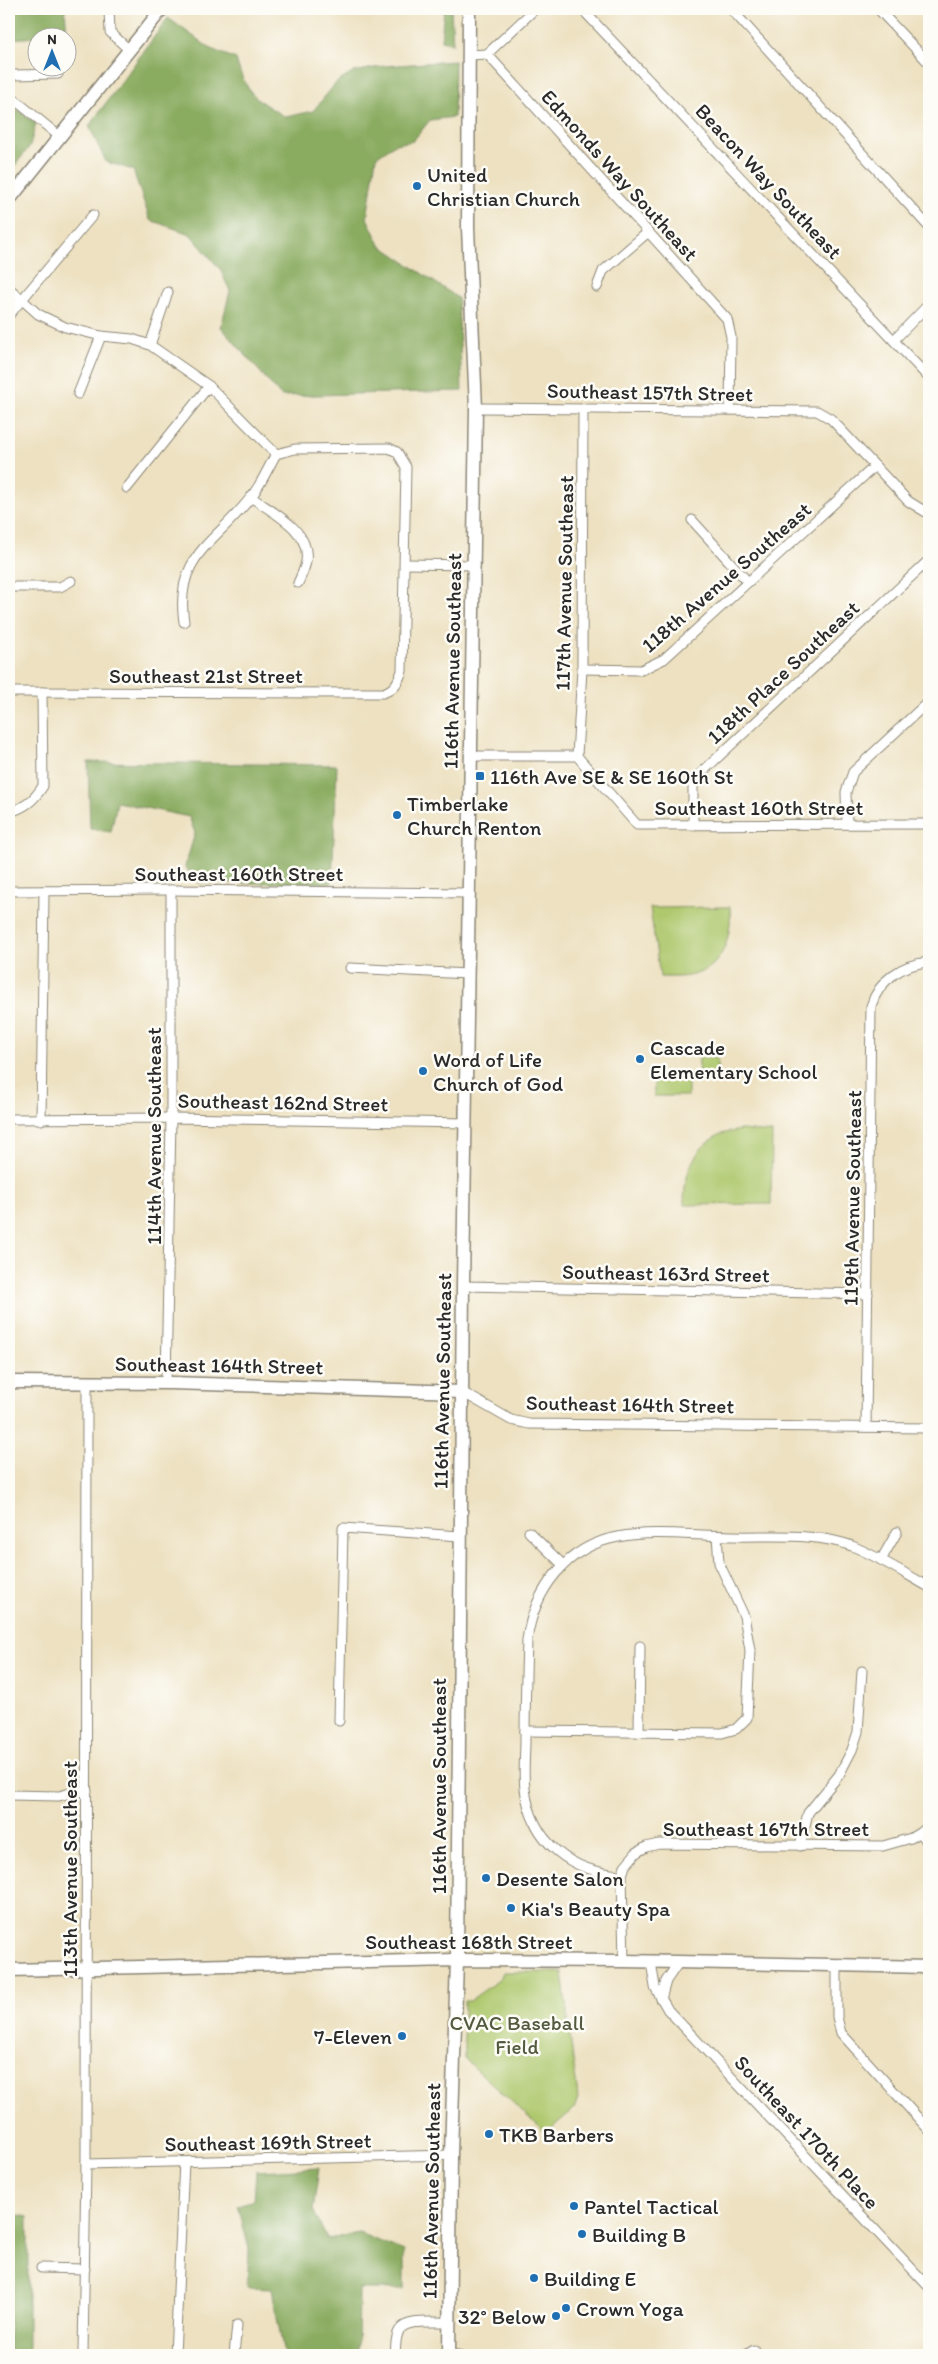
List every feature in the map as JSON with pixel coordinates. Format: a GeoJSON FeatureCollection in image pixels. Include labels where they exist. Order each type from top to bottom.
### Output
{"type":"FeatureCollection","features":[{"type":"Feature","properties":{"kind":"street"},"geometry":{"type":"LineString","coordinates":[[109,9],[110,32],[128,49]]}},
{"type":"Feature","properties":{"kind":"street"},"geometry":{"type":"LineString","coordinates":[[9,200],[128,49],[162,9]]}},
{"type":"Feature","properties":{"kind":"street","name":"116th Avenue Southeast"},"geometry":{"type":"LineString","coordinates":[[449,2355],[451,2155],[457,1960],[463,1286],[470,756],[475,565],[476,408],[468,228],[469,9]]}},
{"type":"Feature","properties":{"kind":"street"},"geometry":{"type":"LineString","coordinates":[[469,55],[487,54],[535,9]]}},
{"type":"Feature","properties":{"kind":"street","name":"Beacon Way Southeast"},"geometry":{"type":"LineString","coordinates":[[582,9],[895,339],[929,378]]}},
{"type":"Feature","properties":{"kind":"street"},"geometry":{"type":"LineString","coordinates":[[731,9],[929,227]]}},
{"type":"Feature","properties":{"kind":"street"},"geometry":{"type":"LineString","coordinates":[[878,9],[929,63]]}},
{"type":"Feature","properties":{"kind":"street","name":"Edmonds Way Southeast"},"geometry":{"type":"LineString","coordinates":[[487,54],[727,319],[731,337],[730,410]]}},
{"type":"Feature","properties":{"kind":"street"},"geometry":{"type":"LineString","coordinates":[[9,78],[14,75],[28,75]]}},
{"type":"Feature","properties":{"kind":"street"},"geometry":{"type":"LineString","coordinates":[[9,95],[59,136]]}},
{"type":"Feature","properties":{"kind":"street"},"geometry":{"type":"LineString","coordinates":[[9,315],[93,215]]}},
{"type":"Feature","properties":{"kind":"street"},"geometry":{"type":"LineString","coordinates":[[597,287],[603,271],[648,233]]}},
{"type":"Feature","properties":{"kind":"street"},"geometry":{"type":"LineString","coordinates":[[9,288],[38,314],[64,326],[101,336],[132,339],[150,346],[209,386],[276,454]]}},
{"type":"Feature","properties":{"kind":"street"},"geometry":{"type":"LineString","coordinates":[[150,346],[168,292]]}},
{"type":"Feature","properties":{"kind":"street"},"geometry":{"type":"LineString","coordinates":[[895,339],[929,304]]}},
{"type":"Feature","properties":{"kind":"street"},"geometry":{"type":"LineString","coordinates":[[78,394],[101,336]]}},
{"type":"Feature","properties":{"kind":"street"},"geometry":{"type":"LineString","coordinates":[[127,488],[209,386]]}},
{"type":"Feature","properties":{"kind":"street","name":"Southeast 157th Street"},"geometry":{"type":"LineString","coordinates":[[476,408],[730,410],[823,413],[875,466]]}},
{"type":"Feature","properties":{"kind":"street","name":"117th Avenue Southeast"},"geometry":{"type":"LineString","coordinates":[[577,756],[582,670],[583,409]]}},
{"type":"Feature","properties":{"kind":"street"},"geometry":{"type":"LineString","coordinates":[[184,622],[182,590],[187,571],[200,552],[251,497],[276,454],[294,448],[389,448],[397,452],[406,467],[405,564],[475,565]]}},
{"type":"Feature","properties":{"kind":"street"},"geometry":{"type":"LineString","coordinates":[[875,466],[908,500],[929,514]]}},
{"type":"Feature","properties":{"kind":"street","name":"118th Avenue Southeast"},"geometry":{"type":"LineString","coordinates":[[582,670],[641,670],[654,666],[875,466]]}},
{"type":"Feature","properties":{"kind":"street"},"geometry":{"type":"LineString","coordinates":[[251,497],[303,538],[307,551],[306,563],[298,583]]}},
{"type":"Feature","properties":{"kind":"street"},"geometry":{"type":"LineString","coordinates":[[692,520],[748,582]]}},
{"type":"Feature","properties":{"kind":"street","name":"118th Place Southeast"},"geometry":{"type":"LineString","coordinates":[[693,825],[693,785],[700,774],[929,560]]}},
{"type":"Feature","properties":{"kind":"street","name":"Southeast 21st Street"},"geometry":{"type":"LineString","coordinates":[[9,692],[384,693],[392,690],[399,681],[402,671],[405,564]]}},
{"type":"Feature","properties":{"kind":"street"},"geometry":{"type":"LineString","coordinates":[[9,587],[60,587],[71,581]]}},
{"type":"Feature","properties":{"kind":"street"},"geometry":{"type":"LineString","coordinates":[[9,812],[22,808],[35,799],[43,786],[42,692]]}},
{"type":"Feature","properties":{"kind":"street"},"geometry":{"type":"LineString","coordinates":[[847,824],[846,792],[853,772],[929,701]]}},
{"type":"Feature","properties":{"kind":"street"},"geometry":{"type":"LineString","coordinates":[[470,756],[577,756]]}},
{"type":"Feature","properties":{"kind":"street","name":"Southeast 160th Street"},"geometry":{"type":"LineString","coordinates":[[577,756],[637,825],[929,824]]}},
{"type":"Feature","properties":{"kind":"street","name":"Southeast 160th Street"},"geometry":{"type":"LineString","coordinates":[[9,891],[171,890],[469,893]]}},
{"type":"Feature","properties":{"kind":"street","name":"114th Avenue Southeast"},"geometry":{"type":"LineString","coordinates":[[166,1383],[171,1118],[171,890]]}},
{"type":"Feature","properties":{"kind":"street"},"geometry":{"type":"LineString","coordinates":[[41,1120],[44,891]]}},
{"type":"Feature","properties":{"kind":"street","name":"119th Avenue Southeast"},"geometry":{"type":"LineString","coordinates":[[866,1427],[871,1006],[875,994],[890,976],[912,965],[929,962]]}},
{"type":"Feature","properties":{"kind":"street"},"geometry":{"type":"LineString","coordinates":[[350,968],[468,974]]}},
{"type":"Feature","properties":{"kind":"street","name":"Southeast 162nd Street"},"geometry":{"type":"LineString","coordinates":[[9,1119],[171,1118],[466,1123]]}},
{"type":"Feature","properties":{"kind":"street","name":"Southeast 163rd Street"},"geometry":{"type":"LineString","coordinates":[[463,1286],[868,1294]]}},
{"type":"Feature","properties":{"kind":"street","name":"Southeast 164th Street"},"geometry":{"type":"LineString","coordinates":[[9,1382],[166,1383],[462,1392],[512,1420],[529,1424],[929,1428]]}},
{"type":"Feature","properties":{"kind":"street","name":"113th Avenue Southeast"},"geometry":{"type":"LineString","coordinates":[[83,2355],[86,2164],[87,1382]]}},
{"type":"Feature","properties":{"kind":"street"},"geometry":{"type":"LineString","coordinates":[[339,1721],[343,1528],[460,1536]]}},
{"type":"Feature","properties":{"kind":"street"},"geometry":{"type":"LineString","coordinates":[[529,1532],[563,1565]]}},
{"type":"Feature","properties":{"kind":"street"},"geometry":{"type":"LineString","coordinates":[[881,1560],[898,1532]]}},
{"type":"Feature","properties":{"kind":"street"},"geometry":{"type":"LineString","coordinates":[[624,1961],[622,1875],[601,1874],[573,1864],[560,1854],[541,1831],[532,1815],[525,1790],[527,1640],[530,1622],[544,1588],[563,1565],[588,1548],[604,1540],[634,1535],[818,1538],[852,1546],[929,1587]]}},
{"type":"Feature","properties":{"kind":"street"},"geometry":{"type":"LineString","coordinates":[[525,1731],[722,1733],[736,1730],[741,1725],[749,1710],[749,1635],[742,1608],[720,1570],[717,1536]]}},
{"type":"Feature","properties":{"kind":"street"},"geometry":{"type":"LineString","coordinates":[[639,1732],[640,1646]]}},
{"type":"Feature","properties":{"kind":"street"},"geometry":{"type":"LineString","coordinates":[[800,1846],[808,1813],[840,1775],[852,1750],[858,1732],[862,1671]]}},
{"type":"Feature","properties":{"kind":"street"},"geometry":{"type":"LineString","coordinates":[[9,1795],[59,1796],[87,1791]]}},
{"type":"Feature","properties":{"kind":"street","name":"Southeast 167th Street"},"geometry":{"type":"LineString","coordinates":[[622,1875],[631,1858],[653,1844],[883,1846],[896,1844],[929,1828]]}},
{"type":"Feature","properties":{"kind":"street"},"geometry":{"type":"LineString","coordinates":[[921,1833],[929,1845]]}},
{"type":"Feature","properties":{"kind":"street","name":"Southeast 168th Street"},"geometry":{"type":"LineString","coordinates":[[9,1970],[457,1960],[929,1967]]}},
{"type":"Feature","properties":{"kind":"street","name":"Southeast 170th Place"},"geometry":{"type":"LineString","coordinates":[[651,1962],[655,1987],[668,2010],[929,2287]]}},
{"type":"Feature","properties":{"kind":"street"},"geometry":{"type":"LineString","coordinates":[[661,1999],[666,1981],[679,1962]]}},
{"type":"Feature","properties":{"kind":"street"},"geometry":{"type":"LineString","coordinates":[[837,1966],[837,2017],[841,2033],[929,2130]]}},
{"type":"Feature","properties":{"kind":"street","name":"Southeast 169th Street"},"geometry":{"type":"LineString","coordinates":[[86,2164],[451,2155]]}},
{"type":"Feature","properties":{"kind":"street"},"geometry":{"type":"LineString","coordinates":[[175,2355],[184,2162]]}},
{"type":"Feature","properties":{"kind":"street"},"geometry":{"type":"LineString","coordinates":[[41,2268],[85,2269]]}},
{"type":"Feature","properties":{"kind":"street"},"geometry":{"type":"LineString","coordinates":[[395,2355],[396,2338],[400,2329],[405,2325],[449,2322]]}},
{"type":"Feature","properties":{"kind":"street"},"geometry":{"type":"LineString","coordinates":[[234,2355],[237,2325]]}},
{"type":"Feature","properties":{"kind":"street"},"geometry":{"type":"LineString","coordinates":[[746,2355],[754,2350]]}},
{"type":"Feature","properties":{"kind":"street"},"geometry":{"type":"LineString","coordinates":[[449,2355],[459,2355]]}},
{"type":"Feature","properties":{"kind":"green space"},"geometry":{"type":"Polygon","coordinates":[[[9,9],[65,9],[66,28],[28,28],[28,38],[9,39],[9,9]]]}},
{"type":"Feature","properties":{"kind":"green space"},"geometry":{"type":"Polygon","coordinates":[[[444,9],[451,9],[453,44],[441,40],[444,9]]]}},
{"type":"Feature","properties":{"kind":"green space"},"geometry":{"type":"Polygon","coordinates":[[[168,18],[211,49],[236,59],[248,88],[254,95],[267,106],[286,117],[313,111],[336,83],[354,72],[384,66],[455,61],[454,117],[430,120],[413,141],[395,144],[376,157],[367,218],[380,245],[458,298],[462,391],[281,396],[221,327],[230,291],[220,269],[190,234],[150,220],[133,170],[106,162],[89,126],[168,18]]]}},
{"type":"Feature","properties":{"kind":"green space"},"geometry":{"type":"Polygon","coordinates":[[[9,104],[36,123],[30,146],[9,173],[9,104]]]}},
{"type":"Feature","properties":{"kind":"green space"},"geometry":{"type":"Polygon","coordinates":[[[88,762],[337,765],[332,883],[199,883],[185,867],[195,833],[189,817],[117,802],[111,832],[90,829],[88,762]]]}},
{"type":"Feature","properties":{"kind":"green space"},"geometry":{"type":"Polygon","coordinates":[[[730,907],[730,927],[725,946],[721,955],[708,969],[690,976],[660,977],[650,908],[730,907]]]}},
{"type":"Feature","properties":{"kind":"green space"},"geometry":{"type":"Polygon","coordinates":[[[699,1058],[717,1058],[717,1080],[698,1079],[699,1058]]]}},
{"type":"Feature","properties":{"kind":"green space"},"geometry":{"type":"Polygon","coordinates":[[[654,1080],[688,1080],[688,1096],[654,1096],[654,1080]]]}},
{"type":"Feature","properties":{"kind":"green space"},"geometry":{"type":"Polygon","coordinates":[[[742,1130],[772,1133],[771,1204],[684,1205],[684,1194],[691,1164],[702,1148],[719,1135],[742,1130]]]}},
{"type":"Feature","properties":{"kind":"green space","name":"CVAC Baseball Field"},"geometry":{"type":"Polygon","coordinates":[[[503,1972],[562,1972],[578,2098],[574,2109],[546,2133],[464,2058],[464,2001],[469,2001],[500,1979],[503,1972]]]}},
{"type":"Feature","properties":{"kind":"green space"},"geometry":{"type":"Polygon","coordinates":[[[319,2168],[313,2210],[327,2239],[359,2233],[404,2251],[404,2289],[359,2289],[358,2355],[284,2355],[272,2289],[247,2288],[249,2249],[238,2205],[254,2200],[256,2171],[319,2168]]]}},
{"type":"Feature","properties":{"kind":"green space"},"geometry":{"type":"Polygon","coordinates":[[[9,2213],[28,2217],[28,2355],[9,2355],[9,2213]]]}},
{"type":"Feature","properties":{"kind":"place","name":"United Christian Church"},"geometry":{"type":"Point","coordinates":[417,186]}},
{"type":"Feature","properties":{"kind":"place","name":"116th Ave SE & SE 160th St"},"geometry":{"type":"Point","coordinates":[480,776]}},
{"type":"Feature","properties":{"kind":"place","name":"Timberlake Church Renton"},"geometry":{"type":"Point","coordinates":[397,815]}},
{"type":"Feature","properties":{"kind":"place","name":"Cascade Elementary School"},"geometry":{"type":"Point","coordinates":[640,1059]}},
{"type":"Feature","properties":{"kind":"place","name":"Word of Life Church of God"},"geometry":{"type":"Point","coordinates":[423,1071]}},
{"type":"Feature","properties":{"kind":"place","name":"Desente Salon"},"geometry":{"type":"Point","coordinates":[486,1878]}},
{"type":"Feature","properties":{"kind":"place","name":"Kia's Beauty Spa"},"geometry":{"type":"Point","coordinates":[511,1908]}},
{"type":"Feature","properties":{"kind":"place","name":"7-Eleven"},"geometry":{"type":"Point","coordinates":[402,2036]}},
{"type":"Feature","properties":{"kind":"place","name":"TKB Barbers"},"geometry":{"type":"Point","coordinates":[489,2134]}},
{"type":"Feature","properties":{"kind":"place","name":"Pantel Tactical"},"geometry":{"type":"Point","coordinates":[574,2206]}},
{"type":"Feature","properties":{"kind":"place","name":"Building B"},"geometry":{"type":"Point","coordinates":[582,2234]}},
{"type":"Feature","properties":{"kind":"place","name":"Building E"},"geometry":{"type":"Point","coordinates":[534,2278]}},
{"type":"Feature","properties":{"kind":"place","name":"Crown Yoga"},"geometry":{"type":"Point","coordinates":[566,2308]}},
{"type":"Feature","properties":{"kind":"place","name":"32° Below"},"geometry":{"type":"Point","coordinates":[556,2316]}}]}
